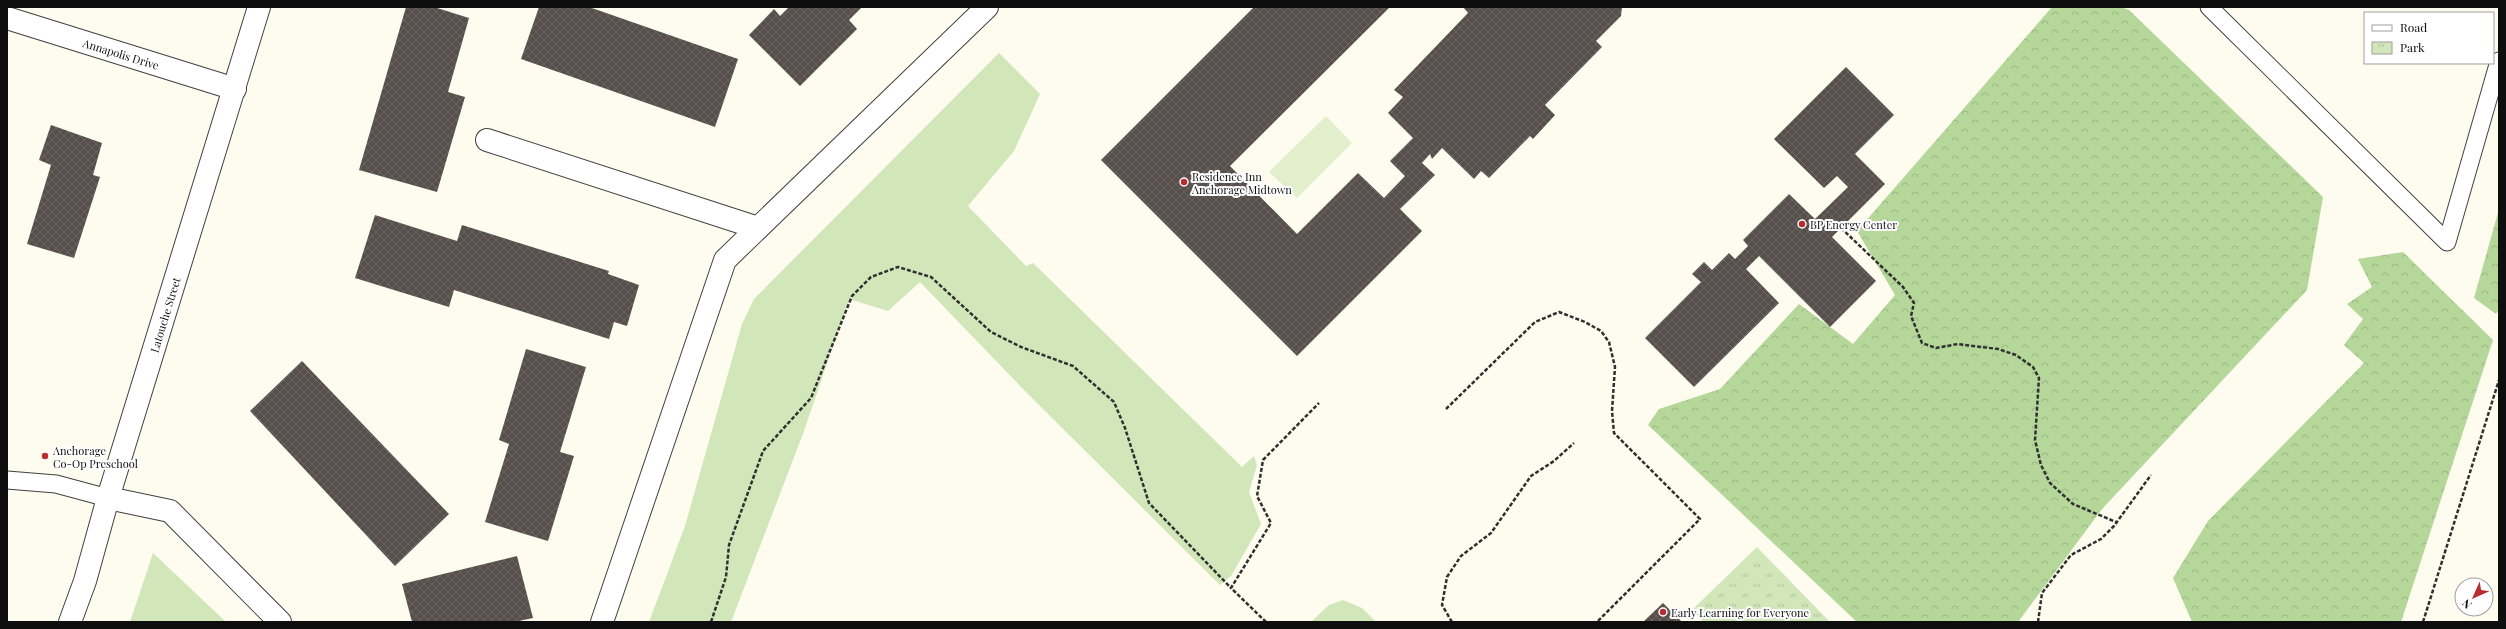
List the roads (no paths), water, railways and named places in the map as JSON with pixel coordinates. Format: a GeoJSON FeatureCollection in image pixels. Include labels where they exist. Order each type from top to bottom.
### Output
{"type":"FeatureCollection","features":[{"type":"Feature","properties":{"kind":"street","name":"Latouche Street"},"geometry":{"type":"LineString","coordinates":[[70,622],[85,581],[108,498],[259,7]]}},
{"type":"Feature","properties":{"kind":"street"},"geometry":{"type":"LineString","coordinates":[[602,622],[725,260],[987,7]]}},
{"type":"Feature","properties":{"kind":"street","name":"Annapolis Drive"},"geometry":{"type":"LineString","coordinates":[[7,18],[234,89]]}},
{"type":"Feature","properties":{"kind":"street"},"geometry":{"type":"LineString","coordinates":[[488,140],[758,228]]}},
{"type":"Feature","properties":{"kind":"street"},"geometry":{"type":"LineString","coordinates":[[108,498],[170,511],[280,622]]}},
{"type":"Feature","properties":{"kind":"lane"},"geometry":{"type":"LineString","coordinates":[[2209,7],[2447,242],[2499,61]]}},
{"type":"Feature","properties":{"kind":"lane"},"geometry":{"type":"LineString","coordinates":[[7,480],[56,484],[108,498]]}},
{"type":"Feature","properties":{"kind":"place","name":"Residence Inn Anchorage Midtown"},"geometry":{"type":"Point","coordinates":[1184,182]}},
{"type":"Feature","properties":{"kind":"place","name":"BP Energy Center"},"geometry":{"type":"Point","coordinates":[1802,224]}},
{"type":"Feature","properties":{"kind":"place","name":"Anchorage Co-Op Preschool"},"geometry":{"type":"Point","coordinates":[45,456]}},
{"type":"Feature","properties":{"kind":"place","name":"Early Learning for Everyone"},"geometry":{"type":"Point","coordinates":[1663,612]}}]}
